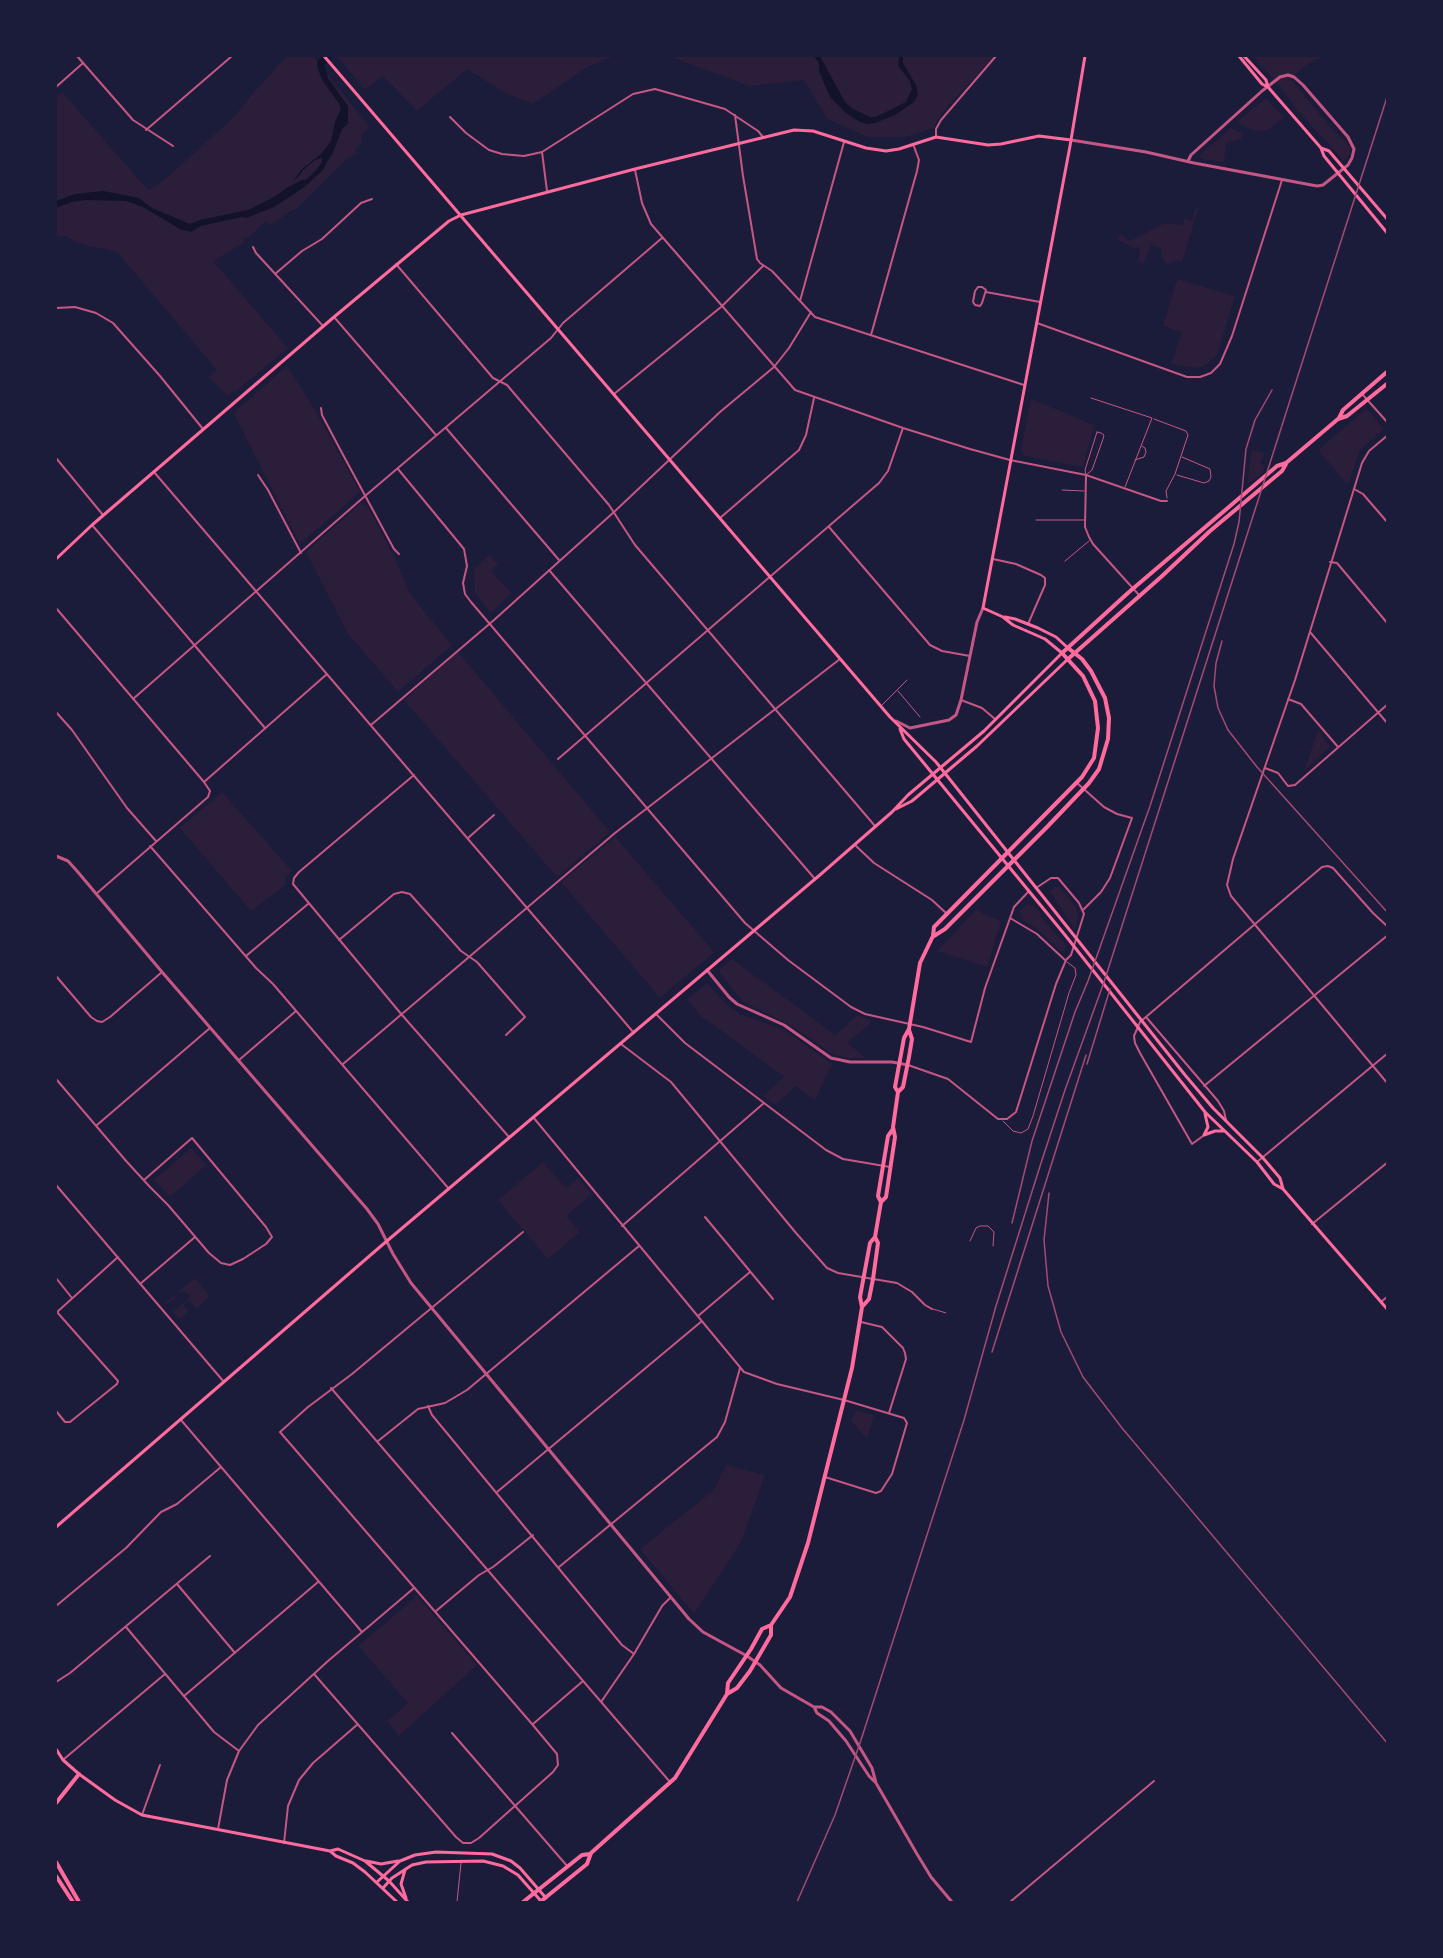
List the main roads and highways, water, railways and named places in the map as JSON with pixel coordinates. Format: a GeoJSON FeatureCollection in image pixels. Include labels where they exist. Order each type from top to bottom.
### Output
{"type":"FeatureCollection","features":[{"type":"Feature","properties":{"kind":"main road"},"geometry":{"type":"LineString","coordinates":[[324,56],[880,706],[941,768],[1158,1042],[1213,1108],[1280,1178],[1283,1189]]}},
{"type":"Feature","properties":{"kind":"main road"},"geometry":{"type":"LineString","coordinates":[[898,1092],[895,1087],[904,1038],[909,1027],[917,975],[933,936],[934,927],[1077,783],[1094,758],[1098,722],[1095,701],[1090,688],[1068,659],[1045,639],[983,608],[1026,386],[1085,56]]}},
{"type":"Feature","properties":{"kind":"main road"},"geometry":{"type":"LineString","coordinates":[[1239,56],[1322,148],[1329,151],[1388,220]]}},
{"type":"Feature","properties":{"kind":"main road"},"geometry":{"type":"LineString","coordinates":[[1244,56],[1266,80],[1268,87]]}},
{"type":"Feature","properties":{"kind":"main road"},"geometry":{"type":"LineString","coordinates":[[56,559],[103,515],[334,316],[449,221],[461,215],[547,191],[803,129],[823,133],[866,148],[886,151],[936,138],[988,144],[1001,144],[1039,136],[1071,140]]}},
{"type":"Feature","properties":{"kind":"main road"},"geometry":{"type":"LineString","coordinates":[[1322,148],[1324,156],[1388,234]]}},
{"type":"Feature","properties":{"kind":"main road"},"geometry":{"type":"LineString","coordinates":[[1338,419],[1342,410],[1388,372]]}},
{"type":"Feature","properties":{"kind":"main road"},"geometry":{"type":"LineString","coordinates":[[56,1527],[532,1117],[815,879],[996,720],[1062,653],[1277,466],[1286,463],[1338,419],[1347,416],[1388,383]]}},
{"type":"Feature","properties":{"kind":"main road"},"geometry":{"type":"LineString","coordinates":[[892,812],[912,801],[989,735],[1068,659],[1210,531],[1282,471],[1286,463]]}},
{"type":"Feature","properties":{"kind":"main road"},"geometry":{"type":"LineString","coordinates":[[933,936],[945,929],[1084,789],[1095,775],[1105,753],[1108,718],[1105,698],[1095,677],[1082,659],[1050,634],[1015,619],[1003,617]]}},
{"type":"Feature","properties":{"kind":"main road"},"geometry":{"type":"LineString","coordinates":[[900,728],[904,739],[1065,935],[1205,1112],[1257,1162],[1274,1184],[1283,1189],[1388,1310]]}},
{"type":"Feature","properties":{"kind":"main road"},"geometry":{"type":"LineString","coordinates":[[542,1901],[587,1864],[591,1853],[671,1782],[727,1694],[728,1683],[762,1629],[771,1625],[790,1597],[808,1543],[844,1400],[860,1322],[862,1307],[860,1298],[870,1242],[875,1237],[881,1202],[886,1197],[895,1137],[893,1129],[898,1092],[903,1087],[912,1039],[909,1027]]}},
{"type":"Feature","properties":{"kind":"main road"},"geometry":{"type":"LineString","coordinates":[[1205,1112],[1208,1127],[1204,1135],[1215,1131],[1225,1131]]}},
{"type":"Feature","properties":{"kind":"main road"},"geometry":{"type":"LineString","coordinates":[[881,1202],[878,1196],[888,1136],[893,1129]]}},
{"type":"Feature","properties":{"kind":"main road"},"geometry":{"type":"LineString","coordinates":[[862,1307],[869,1299],[873,1279],[878,1243],[875,1237]]}},
{"type":"Feature","properties":{"kind":"main road"},"geometry":{"type":"LineString","coordinates":[[727,1694],[737,1688],[755,1662],[771,1635],[771,1625]]}},
{"type":"Feature","properties":{"kind":"main road"},"geometry":{"type":"LineString","coordinates":[[56,1749],[63,1760],[79,1774],[115,1800],[142,1815],[330,1851],[338,1849],[365,1861],[381,1864],[428,1853],[492,1854],[511,1861],[520,1868],[540,1890],[542,1901]]}},
{"type":"Feature","properties":{"kind":"main road"},"geometry":{"type":"LineString","coordinates":[[56,1803],[79,1774]]}},
{"type":"Feature","properties":{"kind":"main road"},"geometry":{"type":"LineString","coordinates":[[330,1851],[359,1867],[397,1902]]}},
{"type":"Feature","properties":{"kind":"main road"},"geometry":{"type":"LineString","coordinates":[[523,1902],[582,1855],[591,1853]]}},
{"type":"Feature","properties":{"kind":"main road"},"geometry":{"type":"LineString","coordinates":[[377,1882],[400,1860]]}},
{"type":"Feature","properties":{"kind":"main road"},"geometry":{"type":"LineString","coordinates":[[365,1861],[389,1881],[407,1901]]}},
{"type":"Feature","properties":{"kind":"main road"},"geometry":{"type":"LineString","coordinates":[[383,1888],[406,1868],[426,1862],[483,1861],[502,1866],[518,1875],[542,1901]]}},
{"type":"Feature","properties":{"kind":"main road"},"geometry":{"type":"LineString","coordinates":[[56,1862],[79,1902]]}},
{"type":"Feature","properties":{"kind":"main road"},"geometry":{"type":"LineString","coordinates":[[406,1868],[401,1884],[407,1901]]}},
{"type":"Feature","properties":{"kind":"main road"},"geometry":{"type":"LineString","coordinates":[[56,1876],[73,1902]]}},
{"type":"Feature","properties":{"kind":"railway"},"geometry":{"type":"LineString","coordinates":[[797,1902],[835,1815],[861,1740],[964,1420],[996,1306],[1041,1163],[1104,982],[1388,94]]}},
{"type":"Feature","properties":{"kind":"railway"},"geometry":{"type":"LineString","coordinates":[[1012,1223],[1032,1141],[1075,1012],[1150,806],[1234,544],[1239,522],[1246,449],[1255,420],[1272,390]]}},
{"type":"Feature","properties":{"kind":"railway"},"geometry":{"type":"LineString","coordinates":[[1222,641],[1216,663],[1214,686],[1218,708],[1228,730],[1257,767],[1388,913]]}},
{"type":"Feature","properties":{"kind":"railway"},"geometry":{"type":"LineString","coordinates":[[1087,1064],[1110,989]]}},
{"type":"Feature","properties":{"kind":"railway"},"geometry":{"type":"LineString","coordinates":[[992,1352],[1086,1055]]}},
{"type":"Feature","properties":{"kind":"railway"},"geometry":{"type":"LineString","coordinates":[[1049,1193],[1044,1240],[1048,1286],[1061,1332],[1083,1377],[1122,1428],[1388,1744]]}}]}
